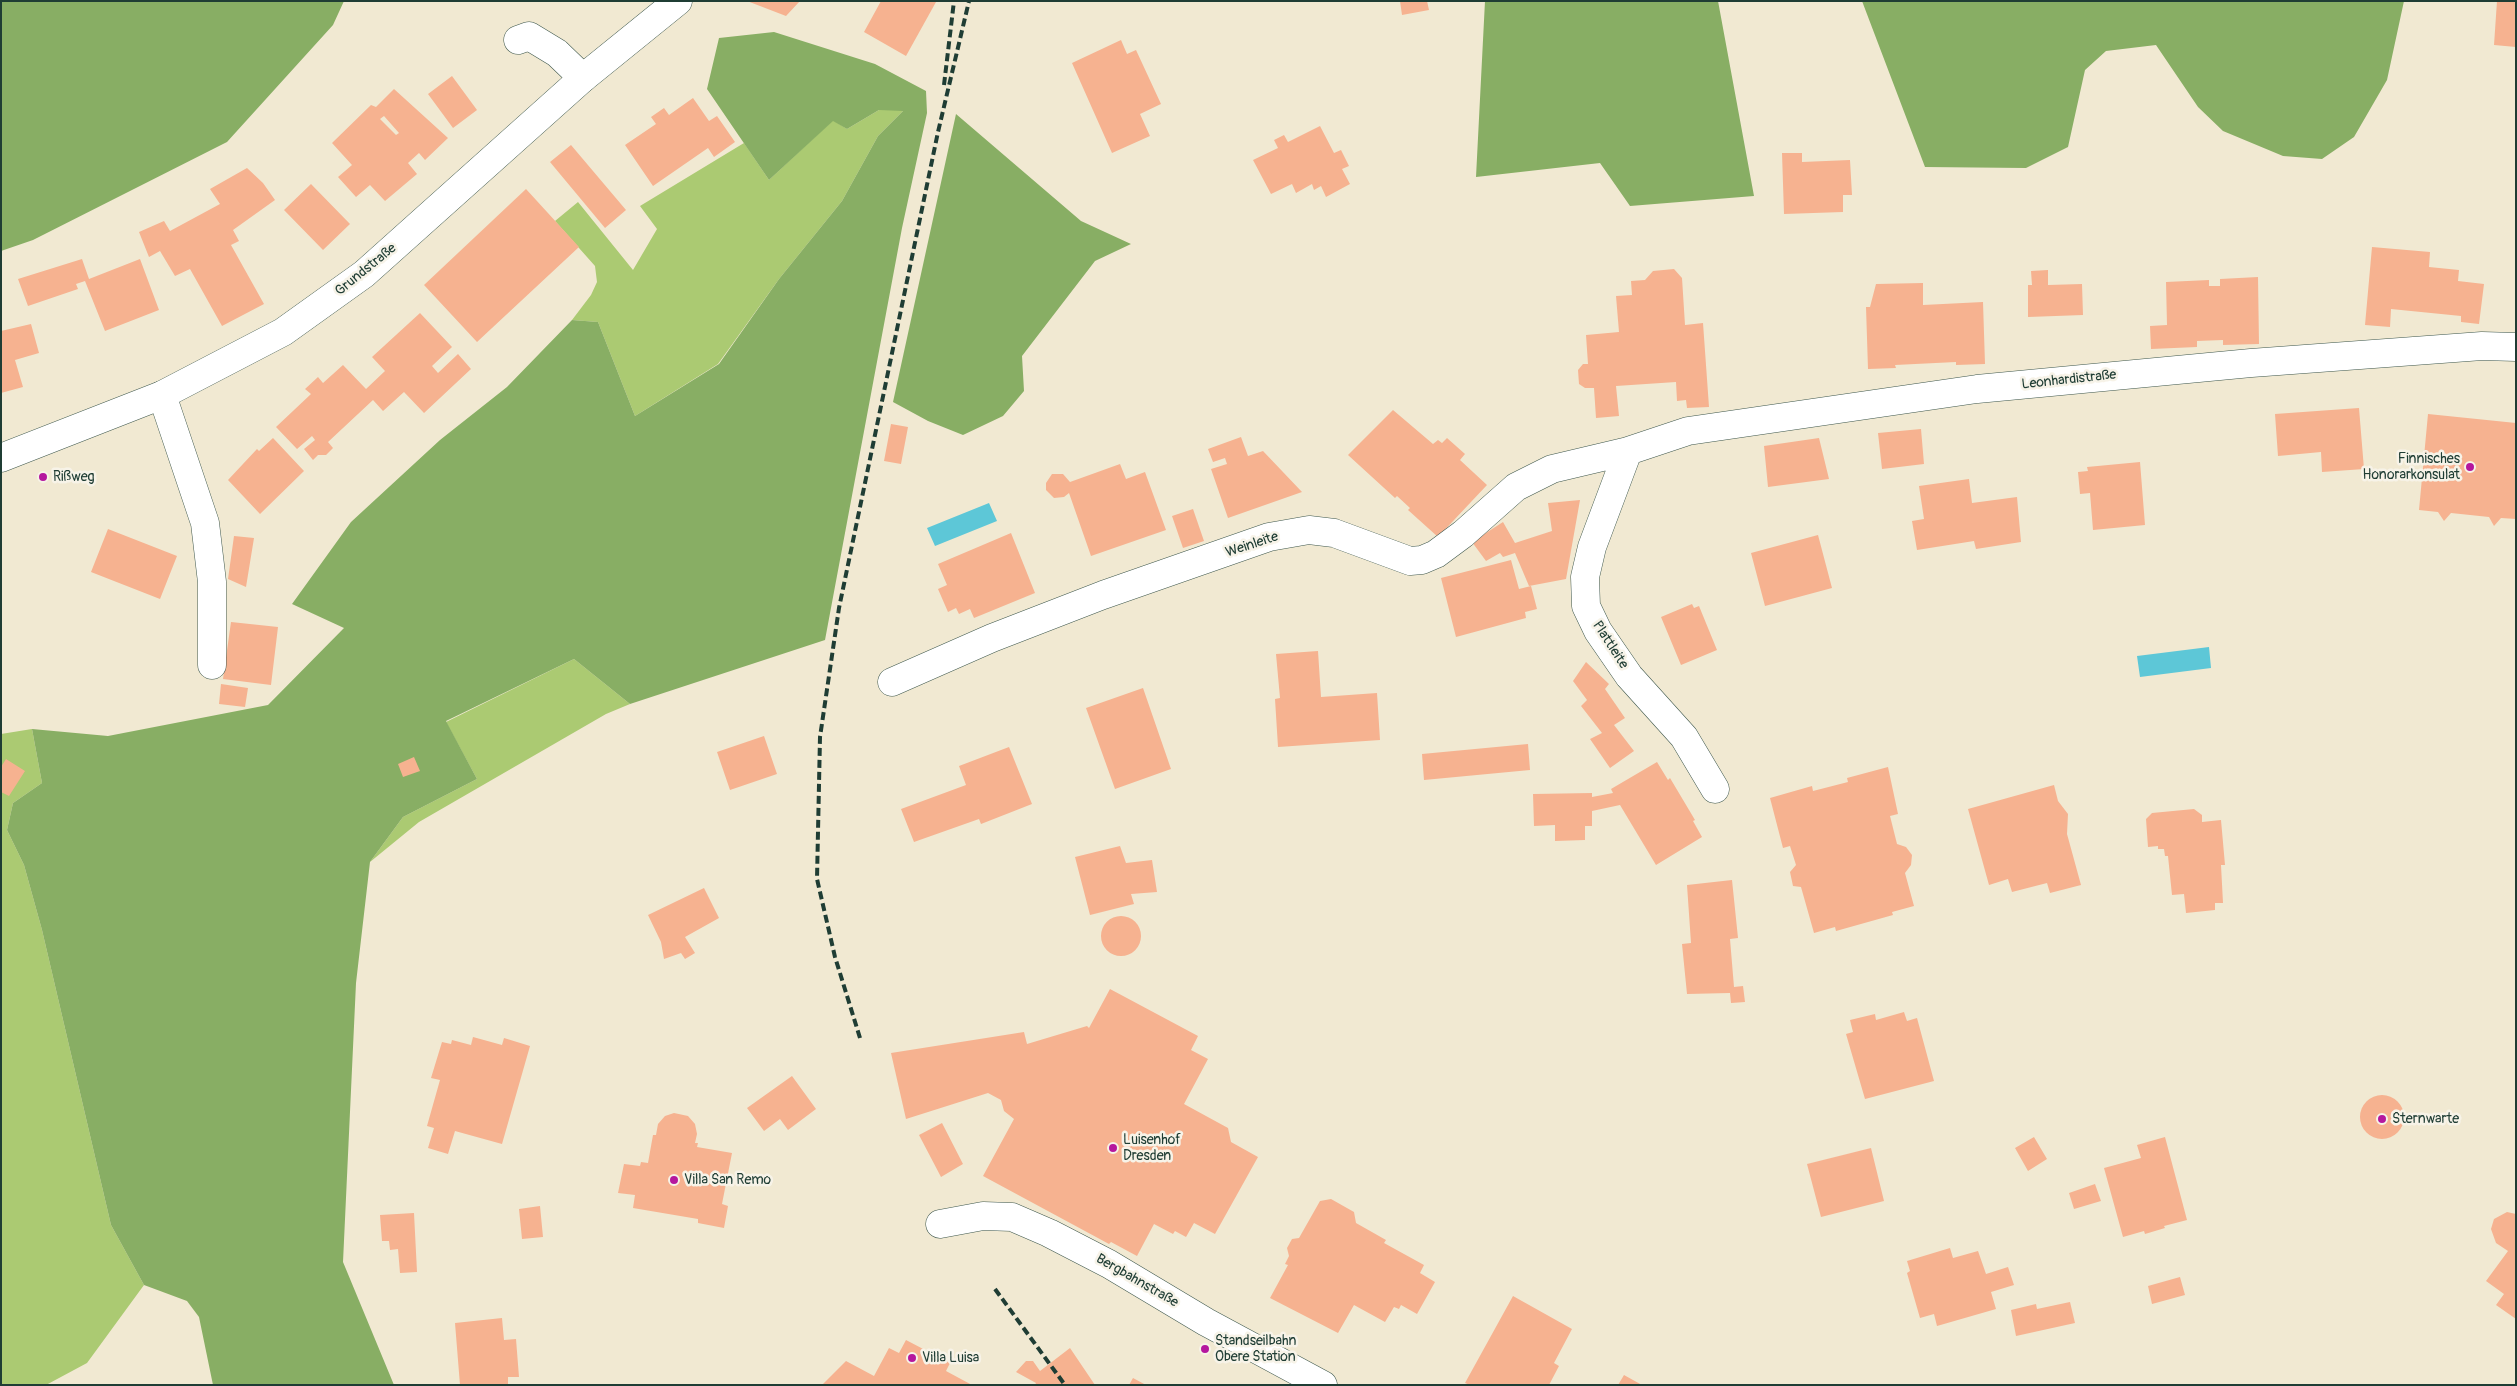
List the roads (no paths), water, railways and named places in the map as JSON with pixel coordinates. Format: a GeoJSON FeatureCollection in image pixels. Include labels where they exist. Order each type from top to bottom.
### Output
{"type":"FeatureCollection","features":[{"type":"Feature","properties":{"kind":"street","name":"Grundstraße"},"geometry":{"type":"LineString","coordinates":[[1,458],[162,395],[283,332],[364,274],[583,78],[678,1]]}},
{"type":"Feature","properties":{"kind":"street"},"geometry":{"type":"LineString","coordinates":[[518,40],[529,36],[557,53],[583,78]]}},
{"type":"Feature","properties":{"kind":"street","name":"Leonhardistraße"},"geometry":{"type":"LineString","coordinates":[[1628,451],[1688,431],[1977,389],[2251,363],[2482,346],[2516,347]]}},
{"type":"Feature","properties":{"kind":"street"},"geometry":{"type":"LineString","coordinates":[[162,395],[205,523],[212,582],[212,665]]}},
{"type":"Feature","properties":{"kind":"street","name":"Weinleite"},"geometry":{"type":"LineString","coordinates":[[892,682],[992,638],[1103,595],[1269,537],[1309,530],[1334,533],[1410,561],[1422,560],[1436,554],[1456,539],[1516,487],[1552,469],[1628,451]]}},
{"type":"Feature","properties":{"kind":"street","name":"Plattleite"},"geometry":{"type":"LineString","coordinates":[[1628,451],[1592,547],[1585,576],[1586,606],[1598,631],[1630,676],[1684,737],[1715,789]]}},
{"type":"Feature","properties":{"kind":"street","name":"Bergbahnstraße"},"geometry":{"type":"LineString","coordinates":[[940,1224],[983,1216],[1012,1218],[1049,1233],[1118,1268],[1206,1322],[1323,1385]]}},
{"type":"Feature","properties":{"kind":"water"},"geometry":{"type":"Polygon","coordinates":[[[989,503],[997,521],[935,546],[927,528],[989,503]]]}},
{"type":"Feature","properties":{"kind":"water"},"geometry":{"type":"Polygon","coordinates":[[[2209,647],[2211,668],[2140,677],[2137,656],[2209,647]]]}},
{"type":"Feature","properties":{"kind":"railway"},"geometry":{"type":"LineString","coordinates":[[944,85],[954,1]]}},
{"type":"Feature","properties":{"kind":"railway"},"geometry":{"type":"LineString","coordinates":[[860,1038],[835,957],[817,879],[820,737],[839,608],[938,132],[969,1]]}},
{"type":"Feature","properties":{"kind":"railway"},"geometry":{"type":"LineString","coordinates":[[995,1289],[1065,1385]]}},
{"type":"Feature","properties":{"kind":"place","name":"Finnisches Honorarkonsulat"},"geometry":{"type":"Point","coordinates":[2470,467]}},
{"type":"Feature","properties":{"kind":"place","name":"Rißweg"},"geometry":{"type":"Point","coordinates":[43,477]}},
{"type":"Feature","properties":{"kind":"place","name":"Sternwarte"},"geometry":{"type":"Point","coordinates":[2382,1119]}},
{"type":"Feature","properties":{"kind":"place","name":"Luisenhof Dresden"},"geometry":{"type":"Point","coordinates":[1113,1148]}},
{"type":"Feature","properties":{"kind":"place","name":"Villa San Remo"},"geometry":{"type":"Point","coordinates":[674,1180]}},
{"type":"Feature","properties":{"kind":"place","name":"Standseilbahn Obere Station"},"geometry":{"type":"Point","coordinates":[1205,1349]}},
{"type":"Feature","properties":{"kind":"place","name":"Villa Luisa"},"geometry":{"type":"Point","coordinates":[912,1358]}}]}
